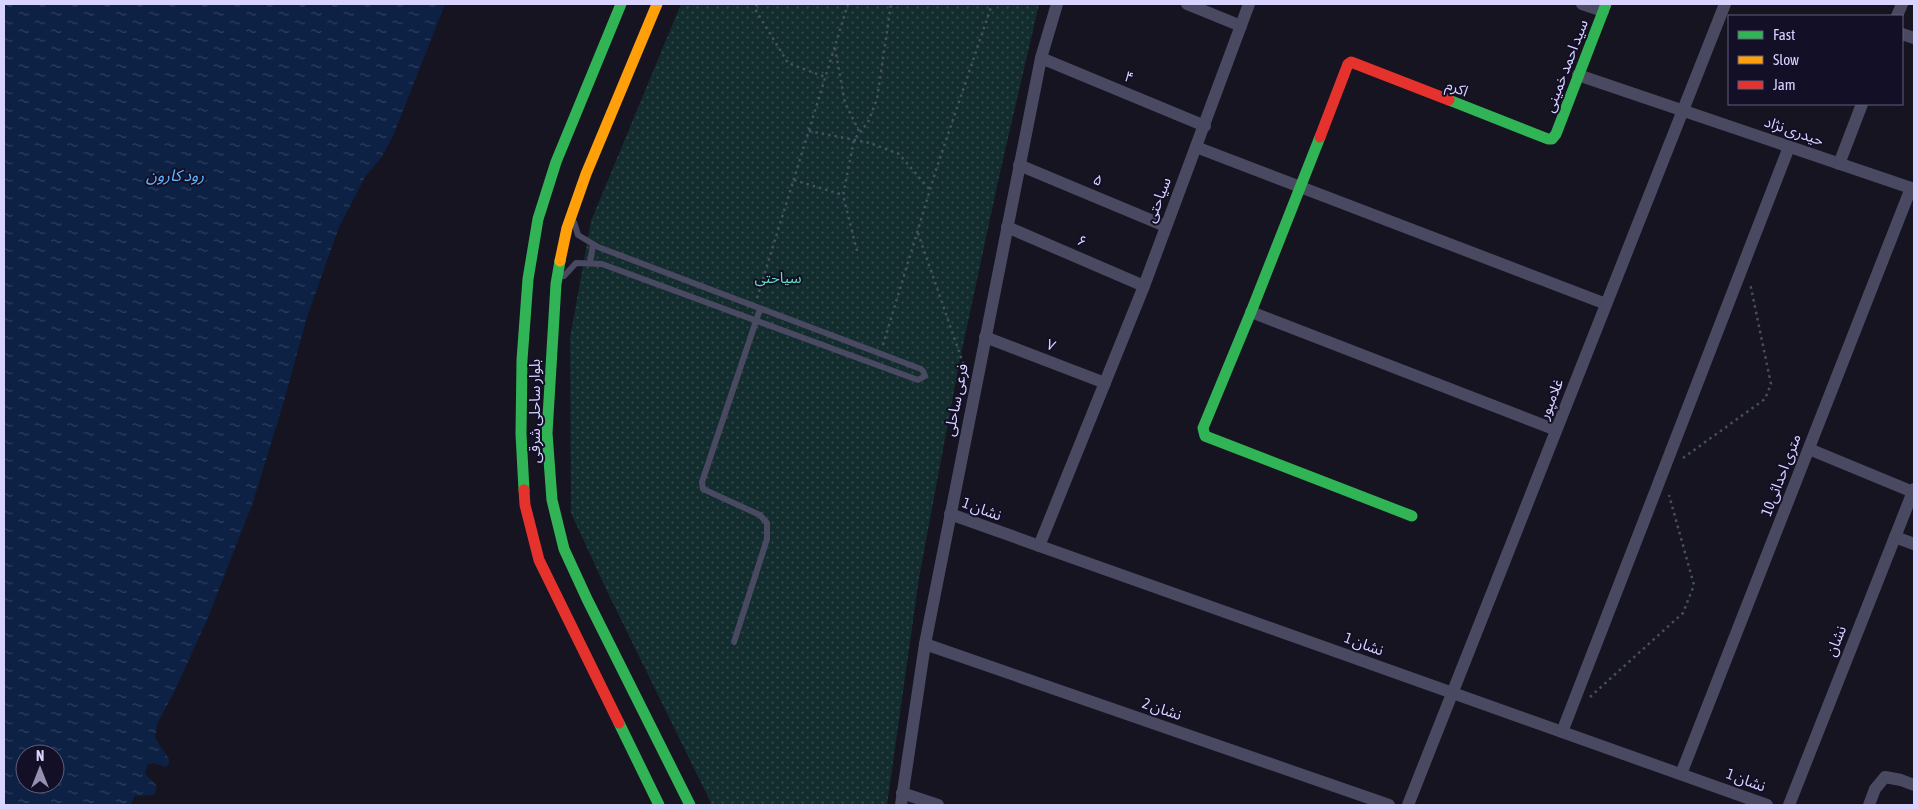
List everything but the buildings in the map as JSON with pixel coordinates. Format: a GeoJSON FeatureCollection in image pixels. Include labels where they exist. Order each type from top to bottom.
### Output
{"type":"FeatureCollection","features":[{"type":"Feature","properties":{"kind":"main road","name":"بلوار ساحلی شرقی"},"geometry":{"type":"LineString","coordinates":[[622,4],[556,162],[538,219],[528,279],[522,360],[521,434],[525,505],[539,560],[659,805]]}},
{"type":"Feature","properties":{"kind":"main road","name":"بلوار ساحلی شرقی"},"geometry":{"type":"LineString","coordinates":[[657,4],[586,174],[567,228],[556,284],[547,433],[552,500],[564,549],[690,805]]}},
{"type":"Feature","properties":{"kind":"main road","name":"سید احمد خمینی"},"geometry":{"type":"LineString","coordinates":[[1552,139],[1556,134],[1604,7]]}},
{"type":"Feature","properties":{"kind":"main road","name":"اکرم"},"geometry":{"type":"LineString","coordinates":[[1300,186],[1345,68],[1351,62],[1552,139]]}},
{"type":"Feature","properties":{"kind":"main road"},"geometry":{"type":"LineString","coordinates":[[1300,186],[1203,428],[1205,436],[1412,516]]}},
{"type":"Feature","properties":{"kind":"street","name":"فرعی ساحلی"},"geometry":{"type":"LineString","coordinates":[[902,799],[925,644],[950,514],[1041,58],[1057,4]]}},
{"type":"Feature","properties":{"kind":"street"},"geometry":{"type":"LineString","coordinates":[[1187,4],[1241,26]]}},
{"type":"Feature","properties":{"kind":"street","name":"سیاحتی"},"geometry":{"type":"LineString","coordinates":[[1039,546],[1144,286],[1249,4]]}},
{"type":"Feature","properties":{"kind":"street"},"geometry":{"type":"LineString","coordinates":[[1582,4],[1604,7]]}},
{"type":"Feature","properties":{"kind":"street","name":"غلامپور"},"geometry":{"type":"LineString","coordinates":[[1408,805],[1725,4]]}},
{"type":"Feature","properties":{"kind":"street","name":"۴"},"geometry":{"type":"LineString","coordinates":[[1041,58],[1205,126]]}},
{"type":"Feature","properties":{"kind":"street","name":"حیدری نژاد"},"geometry":{"type":"LineString","coordinates":[[1578,74],[1913,189]]}},
{"type":"Feature","properties":{"kind":"street"},"geometry":{"type":"LineString","coordinates":[[1839,164],[1862,105]]}},
{"type":"Feature","properties":{"kind":"street"},"geometry":{"type":"LineString","coordinates":[[1196,147],[1606,304]]}},
{"type":"Feature","properties":{"kind":"street"},"geometry":{"type":"LineString","coordinates":[[1562,732],[1789,147]]}},
{"type":"Feature","properties":{"kind":"street","name":"۵"},"geometry":{"type":"LineString","coordinates":[[1019,165],[1165,226]]}},
{"type":"Feature","properties":{"kind":"street","name":"10متری احداثی"},"geometry":{"type":"LineString","coordinates":[[1681,774],[1913,189]]}},
{"type":"Feature","properties":{"kind":"street","name":"۶"},"geometry":{"type":"LineString","coordinates":[[1007,227],[1144,286]]}},
{"type":"Feature","properties":{"kind":"street"},"geometry":{"type":"LineString","coordinates":[[1251,312],[1556,430]]}},
{"type":"Feature","properties":{"kind":"street","name":"۷"},"geometry":{"type":"LineString","coordinates":[[985,337],[1105,383]]}},
{"type":"Feature","properties":{"kind":"street"},"geometry":{"type":"LineString","coordinates":[[1809,450],[1914,490]]}},
{"type":"Feature","properties":{"kind":"street","name":"نشان"},"geometry":{"type":"LineString","coordinates":[[1789,805],[1914,490]]}},
{"type":"Feature","properties":{"kind":"street","name":"نشان 1"},"geometry":{"type":"LineString","coordinates":[[950,514],[1767,805]]}},
{"type":"Feature","properties":{"kind":"street"},"geometry":{"type":"LineString","coordinates":[[1895,537],[1914,544]]}},
{"type":"Feature","properties":{"kind":"street","name":"نشان 2"},"geometry":{"type":"LineString","coordinates":[[925,644],[1389,805]]}},
{"type":"Feature","properties":{"kind":"street"},"geometry":{"type":"LineString","coordinates":[[1869,805],[1875,789],[1885,777],[1914,785]]}},
{"type":"Feature","properties":{"kind":"street"},"geometry":{"type":"LineString","coordinates":[[902,799],[938,805]]}},
{"type":"Feature","properties":{"kind":"lane"},"geometry":{"type":"LineString","coordinates":[[556,284],[576,263],[602,264],[918,380],[925,376],[921,369],[594,245],[578,235],[572,214]]}},
{"type":"Feature","properties":{"kind":"lane"},"geometry":{"type":"LineString","coordinates":[[590,263],[594,245]]}},
{"type":"Feature","properties":{"kind":"lane"},"geometry":{"type":"LineString","coordinates":[[734,642],[767,539],[767,523],[760,515],[703,489],[702,482],[756,320],[757,308]]}},
{"type":"Feature","properties":{"kind":"path"},"geometry":{"type":"LineString","coordinates":[[757,4],[756,9],[788,64],[825,77]]}},
{"type":"Feature","properties":{"kind":"path"},"geometry":{"type":"LineString","coordinates":[[757,308],[808,131],[848,4]]}},
{"type":"Feature","properties":{"kind":"path"},"geometry":{"type":"LineString","coordinates":[[857,251],[843,195],[854,140],[868,122],[877,99],[891,4]]}},
{"type":"Feature","properties":{"kind":"path"},"geometry":{"type":"LineString","coordinates":[[880,354],[930,190],[992,4]]}},
{"type":"Feature","properties":{"kind":"path"},"geometry":{"type":"LineString","coordinates":[[834,46],[845,103],[860,133]]}},
{"type":"Feature","properties":{"kind":"path"},"geometry":{"type":"LineString","coordinates":[[808,131],[870,143],[899,154],[930,190]]}},
{"type":"Feature","properties":{"kind":"path"},"geometry":{"type":"LineString","coordinates":[[794,180],[843,195]]}},
{"type":"Feature","properties":{"kind":"path"},"geometry":{"type":"LineString","coordinates":[[917,232],[974,394]]}},
{"type":"Feature","properties":{"kind":"path"},"geometry":{"type":"LineString","coordinates":[[1590,697],[1683,613],[1694,585],[1663,473],[1765,399],[1771,384],[1746,260]]}},
{"type":"Feature","properties":{"kind":"green space","name":"سیاحتی"},"geometry":{"type":"Polygon","coordinates":[[[681,4],[1039,4],[960,359],[919,578],[887,805],[712,805],[571,513],[570,338],[591,221],[681,4]]]}},
{"type":"Feature","properties":{"kind":"water","name":"رود کارون"},"geometry":{"type":"Polygon","coordinates":[[[4,4],[445,4],[393,136],[381,158],[365,177],[339,227],[307,317],[253,502],[207,620],[157,724],[155,738],[169,759],[169,764],[166,767],[154,763],[148,764],[145,773],[157,787],[154,795],[135,796],[130,805],[4,805],[4,4]]]}},
{"type":"Feature","properties":{"kind":"traffic: fast"},"geometry":{"type":"LineString","coordinates":[[524,490],[521,434],[522,360],[528,279],[538,219],[556,162],[621,4]]}},
{"type":"Feature","properties":{"kind":"traffic: fast"},"geometry":{"type":"LineString","coordinates":[[1449,100],[1552,139],[1556,134],[1606,4]]}},
{"type":"Feature","properties":{"kind":"traffic: fast"},"geometry":{"type":"LineString","coordinates":[[1320,137],[1203,428],[1205,436],[1412,516]]}},
{"type":"Feature","properties":{"kind":"traffic: fast"},"geometry":{"type":"LineString","coordinates":[[560,261],[556,284],[547,433],[552,500],[564,549],[690,805]]}},
{"type":"Feature","properties":{"kind":"traffic: fast"},"geometry":{"type":"LineString","coordinates":[[619,723],[659,805]]}},
{"type":"Feature","properties":{"kind":"traffic: slow"},"geometry":{"type":"LineString","coordinates":[[560,261],[567,228],[586,174],[657,4]]}},
{"type":"Feature","properties":{"kind":"traffic: jam"},"geometry":{"type":"LineString","coordinates":[[1320,137],[1348,64],[1351,62],[1449,100]]}},
{"type":"Feature","properties":{"kind":"traffic: jam"},"geometry":{"type":"LineString","coordinates":[[524,490],[525,505],[539,560],[619,723]]}}]}
